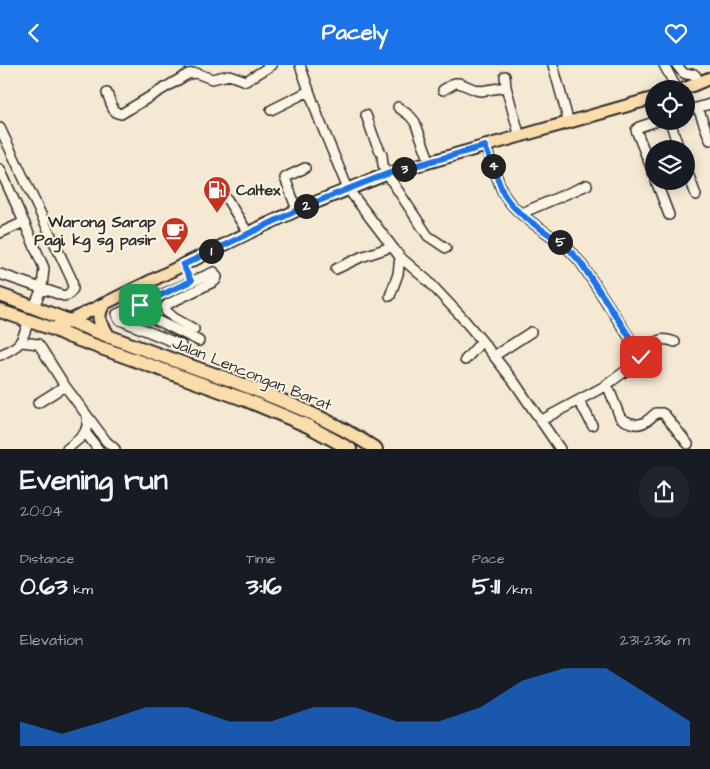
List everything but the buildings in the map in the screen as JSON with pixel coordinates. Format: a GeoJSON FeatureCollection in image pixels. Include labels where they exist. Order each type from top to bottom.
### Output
{"type":"FeatureCollection","features":[{"type":"Feature","properties":{"kind":"highway","name":"Jalan Lencongan Barat"},"geometry":{"type":"LineString","coordinates":[[0,295],[289,403],[319,417],[376,449]]}},
{"type":"Feature","properties":{"kind":"highway"},"geometry":{"type":"LineString","coordinates":[[103,305],[99,312],[99,318],[110,337]]}},
{"type":"Feature","properties":{"kind":"highway","name":"Jalan Lencongan Barat"},"geometry":{"type":"LineString","coordinates":[[0,311],[246,400],[308,427],[350,449]]}},
{"type":"Feature","properties":{"kind":"main road"},"geometry":{"type":"LineString","coordinates":[[53,329],[248,233],[348,189],[387,174],[645,101]]}},
{"type":"Feature","properties":{"kind":"street"},"geometry":{"type":"LineString","coordinates":[[107,93],[113,109],[121,114],[188,74],[196,73],[212,79],[229,75],[246,81],[272,65]]}},
{"type":"Feature","properties":{"kind":"street"},"geometry":{"type":"LineString","coordinates":[[300,65],[319,119],[348,189],[391,247],[428,281],[482,341],[515,383],[560,449]]}},
{"type":"Feature","properties":{"kind":"street"},"geometry":{"type":"LineString","coordinates":[[553,65],[569,123]]}},
{"type":"Feature","properties":{"kind":"street"},"geometry":{"type":"LineString","coordinates":[[664,65],[672,80]]}},
{"type":"Feature","properties":{"kind":"street"},"geometry":{"type":"LineString","coordinates":[[678,65],[684,74],[694,74],[705,81]]}},
{"type":"Feature","properties":{"kind":"street"},"geometry":{"type":"LineString","coordinates":[[506,76],[506,87],[520,137]]}},
{"type":"Feature","properties":{"kind":"street"},"geometry":{"type":"LineString","coordinates":[[443,91],[456,83],[481,91],[506,87]]}},
{"type":"Feature","properties":{"kind":"street"},"geometry":{"type":"LineString","coordinates":[[271,110],[309,91]]}},
{"type":"Feature","properties":{"kind":"street"},"geometry":{"type":"LineString","coordinates":[[695,109],[710,104]]}},
{"type":"Feature","properties":{"kind":"street"},"geometry":{"type":"LineString","coordinates":[[398,107],[415,122],[430,162]]}},
{"type":"Feature","properties":{"kind":"street"},"geometry":{"type":"LineString","coordinates":[[698,108],[710,140]]}},
{"type":"Feature","properties":{"kind":"street"},"geometry":{"type":"LineString","coordinates":[[366,115],[382,155],[384,169],[387,174],[428,236],[446,248]]}},
{"type":"Feature","properties":{"kind":"street"},"geometry":{"type":"LineString","coordinates":[[645,126],[636,130],[645,152]]}},
{"type":"Feature","properties":{"kind":"street"},"geometry":{"type":"LineString","coordinates":[[0,128],[74,285],[71,293],[64,296],[0,274]]}},
{"type":"Feature","properties":{"kind":"street"},"geometry":{"type":"LineString","coordinates":[[485,146],[503,193],[511,204],[573,253],[641,357],[639,361],[607,385],[540,421]]}},
{"type":"Feature","properties":{"kind":"street"},"geometry":{"type":"LineString","coordinates":[[298,210],[285,179],[305,168]]}},
{"type":"Feature","properties":{"kind":"street"},"geometry":{"type":"LineString","coordinates":[[0,169],[44,269],[42,288],[34,307]]}},
{"type":"Feature","properties":{"kind":"street"},"geometry":{"type":"LineString","coordinates":[[522,213],[587,185]]}},
{"type":"Feature","properties":{"kind":"street"},"geometry":{"type":"LineString","coordinates":[[659,190],[669,215]]}},
{"type":"Feature","properties":{"kind":"street"},"geometry":{"type":"LineString","coordinates":[[694,190],[696,195]]}},
{"type":"Feature","properties":{"kind":"street"},"geometry":{"type":"LineString","coordinates":[[227,199],[248,233]]}},
{"type":"Feature","properties":{"kind":"street"},"geometry":{"type":"LineString","coordinates":[[0,233],[24,223]]}},
{"type":"Feature","properties":{"kind":"street"},"geometry":{"type":"LineString","coordinates":[[336,269],[355,259],[391,247]]}},
{"type":"Feature","properties":{"kind":"street"},"geometry":{"type":"LineString","coordinates":[[390,296],[398,274],[400,257]]}},
{"type":"Feature","properties":{"kind":"street"},"geometry":{"type":"LineString","coordinates":[[183,265],[194,286]]}},
{"type":"Feature","properties":{"kind":"street"},"geometry":{"type":"LineString","coordinates":[[182,345],[120,320],[117,315],[118,313],[194,286]]}},
{"type":"Feature","properties":{"kind":"street"},"geometry":{"type":"LineString","coordinates":[[194,286],[165,308],[171,315],[194,329]]}},
{"type":"Feature","properties":{"kind":"street"},"geometry":{"type":"LineString","coordinates":[[140,305],[148,316],[199,341]]}},
{"type":"Feature","properties":{"kind":"street"},"geometry":{"type":"LineString","coordinates":[[0,355],[22,342],[29,320]]}},
{"type":"Feature","properties":{"kind":"street"},"geometry":{"type":"LineString","coordinates":[[494,356],[531,332]]}},
{"type":"Feature","properties":{"kind":"street"},"geometry":{"type":"LineString","coordinates":[[640,353],[660,339],[668,339],[675,342]]}},
{"type":"Feature","properties":{"kind":"street"},"geometry":{"type":"LineString","coordinates":[[464,360],[482,341]]}},
{"type":"Feature","properties":{"kind":"street"},"geometry":{"type":"LineString","coordinates":[[22,342],[38,344],[87,417],[114,449]]}},
{"type":"Feature","properties":{"kind":"street"},"geometry":{"type":"LineString","coordinates":[[607,385],[620,417],[624,421],[635,424],[643,423],[656,413],[662,413],[688,444]]}},
{"type":"Feature","properties":{"kind":"street"},"geometry":{"type":"LineString","coordinates":[[38,403],[65,386]]}},
{"type":"Feature","properties":{"kind":"street"},"geometry":{"type":"LineString","coordinates":[[578,401],[592,425]]}},
{"type":"Feature","properties":{"kind":"street"},"geometry":{"type":"LineString","coordinates":[[67,449],[85,432],[87,417]]}},
{"type":"Feature","properties":{"kind":"street"},"geometry":{"type":"LineString","coordinates":[[85,432],[98,449]]}},
{"type":"Feature","properties":{"kind":"place","name":"Caltex"},"geometry":{"type":"Point","coordinates":[217,214]}},
{"type":"Feature","properties":{"kind":"place","name":"Warong Sarap Pagi, kg sg pasir"},"geometry":{"type":"Point","coordinates":[175,255]}},
{"type":"Feature","properties":{"kind":"route"},"geometry":{"type":"LineString","coordinates":[[140,305],[191,281],[183,265],[304,207],[387,174],[485,146],[507,199],[543,231],[573,253],[641,357]]}}]}
